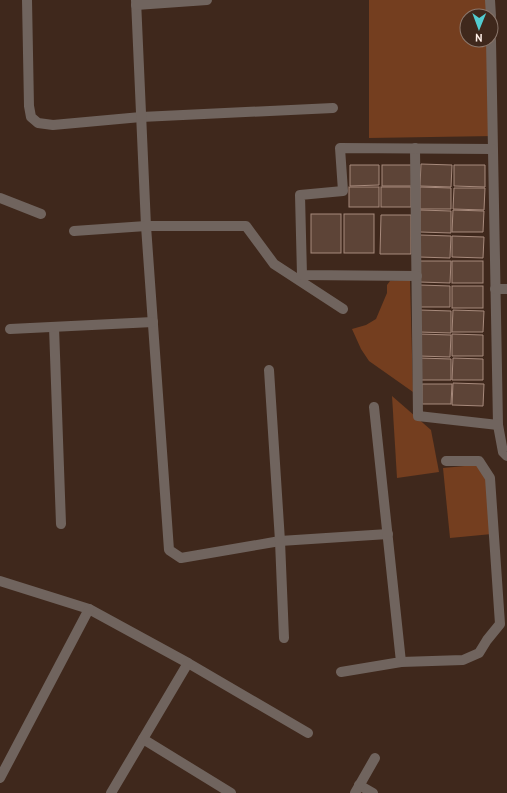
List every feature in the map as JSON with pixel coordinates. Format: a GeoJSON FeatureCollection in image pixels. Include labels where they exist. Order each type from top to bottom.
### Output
{"type":"FeatureCollection","features":[{"type":"Feature","properties":{"kind":"street"},"geometry":{"type":"LineString","coordinates":[[27,0],[29,106],[31,117],[38,123],[53,125],[141,117],[333,108]]}},
{"type":"Feature","properties":{"kind":"street"},"geometry":{"type":"LineString","coordinates":[[207,0],[136,2],[146,226],[169,550],[180,558],[280,541],[388,534]]}},
{"type":"Feature","properties":{"kind":"street"},"geometry":{"type":"LineString","coordinates":[[491,48],[498,425],[503,452],[507,456]]}},
{"type":"Feature","properties":{"kind":"street"},"geometry":{"type":"LineString","coordinates":[[417,276],[302,274],[300,195],[343,192],[340,148],[492,149]]}},
{"type":"Feature","properties":{"kind":"street"},"geometry":{"type":"LineString","coordinates":[[415,148],[418,416],[498,425]]}},
{"type":"Feature","properties":{"kind":"street"},"geometry":{"type":"LineString","coordinates":[[0,198],[42,214]]}},
{"type":"Feature","properties":{"kind":"street"},"geometry":{"type":"LineString","coordinates":[[74,231],[146,226],[246,226],[274,264],[344,309]]}},
{"type":"Feature","properties":{"kind":"street"},"geometry":{"type":"LineString","coordinates":[[495,289],[507,289]]}},
{"type":"Feature","properties":{"kind":"street"},"geometry":{"type":"LineString","coordinates":[[10,329],[153,322]]}},
{"type":"Feature","properties":{"kind":"street"},"geometry":{"type":"LineString","coordinates":[[54,327],[61,524]]}},
{"type":"Feature","properties":{"kind":"street"},"geometry":{"type":"LineString","coordinates":[[269,370],[280,541],[284,638]]}},
{"type":"Feature","properties":{"kind":"street"},"geometry":{"type":"LineString","coordinates":[[374,407],[401,662]]}},
{"type":"Feature","properties":{"kind":"street"},"geometry":{"type":"LineString","coordinates":[[341,672],[401,662],[463,660],[479,653],[500,624],[490,478],[479,461],[446,461]]}},
{"type":"Feature","properties":{"kind":"street"},"geometry":{"type":"LineString","coordinates":[[0,581],[90,609],[188,663],[308,733]]}},
{"type":"Feature","properties":{"kind":"street"},"geometry":{"type":"LineString","coordinates":[[0,778],[90,609]]}},
{"type":"Feature","properties":{"kind":"street"},"geometry":{"type":"LineString","coordinates":[[111,793],[188,663]]}},
{"type":"Feature","properties":{"kind":"street"},"geometry":{"type":"LineString","coordinates":[[143,739],[231,793]]}},
{"type":"Feature","properties":{"kind":"street"},"geometry":{"type":"LineString","coordinates":[[372,793],[357,789],[375,758]]}},
{"type":"Feature","properties":{"kind":"shaded area"},"geometry":{"type":"Polygon","coordinates":[[[369,0],[495,0],[495,8],[459,8],[459,48],[495,48],[495,136],[369,138],[369,0]]]}},
{"type":"Feature","properties":{"kind":"shaded area"},"geometry":{"type":"Polygon","coordinates":[[[410,280],[413,392],[369,361],[361,349],[352,329],[366,325],[376,319],[387,293],[387,285],[390,281],[410,280]]]}},
{"type":"Feature","properties":{"kind":"shaded area"},"geometry":{"type":"Polygon","coordinates":[[[392,396],[431,430],[439,472],[397,478],[392,396]]]}},
{"type":"Feature","properties":{"kind":"shaded area"},"geometry":{"type":"Polygon","coordinates":[[[486,464],[492,534],[450,538],[443,468],[486,464]]]}},
{"type":"Feature","properties":{"kind":"building"},"geometry":{"type":"Polygon","coordinates":[[[421,164],[452,165],[451,187],[420,186],[421,164]]]}},
{"type":"Feature","properties":{"kind":"building"},"geometry":{"type":"Polygon","coordinates":[[[350,165],[379,165],[379,185],[350,186],[350,165]]]}},
{"type":"Feature","properties":{"kind":"building"},"geometry":{"type":"Polygon","coordinates":[[[382,165],[412,165],[412,186],[382,186],[382,165]]]}},
{"type":"Feature","properties":{"kind":"building"},"geometry":{"type":"Polygon","coordinates":[[[454,165],[485,165],[485,187],[454,186],[454,165]]]}},
{"type":"Feature","properties":{"kind":"building"},"geometry":{"type":"Polygon","coordinates":[[[349,187],[379,187],[379,207],[349,207],[349,187]]]}},
{"type":"Feature","properties":{"kind":"building"},"geometry":{"type":"Polygon","coordinates":[[[381,187],[411,187],[411,207],[381,207],[381,187]]]}},
{"type":"Feature","properties":{"kind":"building"},"geometry":{"type":"Polygon","coordinates":[[[420,187],[451,188],[451,209],[420,209],[420,187]]]}},
{"type":"Feature","properties":{"kind":"building"},"geometry":{"type":"Polygon","coordinates":[[[454,188],[485,188],[484,210],[453,209],[454,188]]]}},
{"type":"Feature","properties":{"kind":"building"},"geometry":{"type":"Polygon","coordinates":[[[420,210],[451,211],[451,233],[420,232],[420,210]]]}},
{"type":"Feature","properties":{"kind":"building"},"geometry":{"type":"Polygon","coordinates":[[[453,210],[484,211],[483,232],[452,232],[453,210]]]}},
{"type":"Feature","properties":{"kind":"building"},"geometry":{"type":"Polygon","coordinates":[[[311,214],[341,214],[341,253],[311,253],[311,214]]]}},
{"type":"Feature","properties":{"kind":"building"},"geometry":{"type":"Polygon","coordinates":[[[344,214],[374,214],[374,253],[344,253],[344,214]]]}},
{"type":"Feature","properties":{"kind":"building"},"geometry":{"type":"Polygon","coordinates":[[[381,215],[411,215],[411,254],[380,254],[381,215]]]}},
{"type":"Feature","properties":{"kind":"building"},"geometry":{"type":"Polygon","coordinates":[[[420,235],[451,236],[450,258],[419,257],[420,235]]]}},
{"type":"Feature","properties":{"kind":"building"},"geometry":{"type":"Polygon","coordinates":[[[452,236],[484,237],[483,258],[452,257],[452,236]]]}},
{"type":"Feature","properties":{"kind":"building"},"geometry":{"type":"Polygon","coordinates":[[[420,261],[451,261],[450,283],[419,282],[420,261]]]}},
{"type":"Feature","properties":{"kind":"building"},"geometry":{"type":"Polygon","coordinates":[[[452,261],[483,261],[483,283],[452,283],[452,261]]]}},
{"type":"Feature","properties":{"kind":"building"},"geometry":{"type":"Polygon","coordinates":[[[420,285],[450,286],[450,307],[419,307],[420,285]]]}},
{"type":"Feature","properties":{"kind":"building"},"geometry":{"type":"Polygon","coordinates":[[[452,286],[483,286],[483,308],[452,308],[452,286]]]}},
{"type":"Feature","properties":{"kind":"building"},"geometry":{"type":"Polygon","coordinates":[[[420,310],[451,311],[451,333],[419,332],[420,310]]]}},
{"type":"Feature","properties":{"kind":"building"},"geometry":{"type":"Polygon","coordinates":[[[453,310],[484,311],[483,332],[452,332],[453,310]]]}},
{"type":"Feature","properties":{"kind":"building"},"geometry":{"type":"Polygon","coordinates":[[[420,334],[451,335],[450,357],[419,356],[420,334]]]}},
{"type":"Feature","properties":{"kind":"building"},"geometry":{"type":"Polygon","coordinates":[[[452,334],[483,335],[483,356],[452,356],[452,334]]]}},
{"type":"Feature","properties":{"kind":"building"},"geometry":{"type":"Polygon","coordinates":[[[420,358],[451,359],[451,380],[420,380],[420,358]]]}},
{"type":"Feature","properties":{"kind":"building"},"geometry":{"type":"Polygon","coordinates":[[[453,358],[483,359],[483,380],[452,380],[453,358]]]}},
{"type":"Feature","properties":{"kind":"building"},"geometry":{"type":"Polygon","coordinates":[[[453,383],[484,384],[483,406],[452,405],[453,383]]]}},
{"type":"Feature","properties":{"kind":"building"},"geometry":{"type":"Polygon","coordinates":[[[422,384],[452,384],[451,404],[422,404],[422,384]]]}}]}
